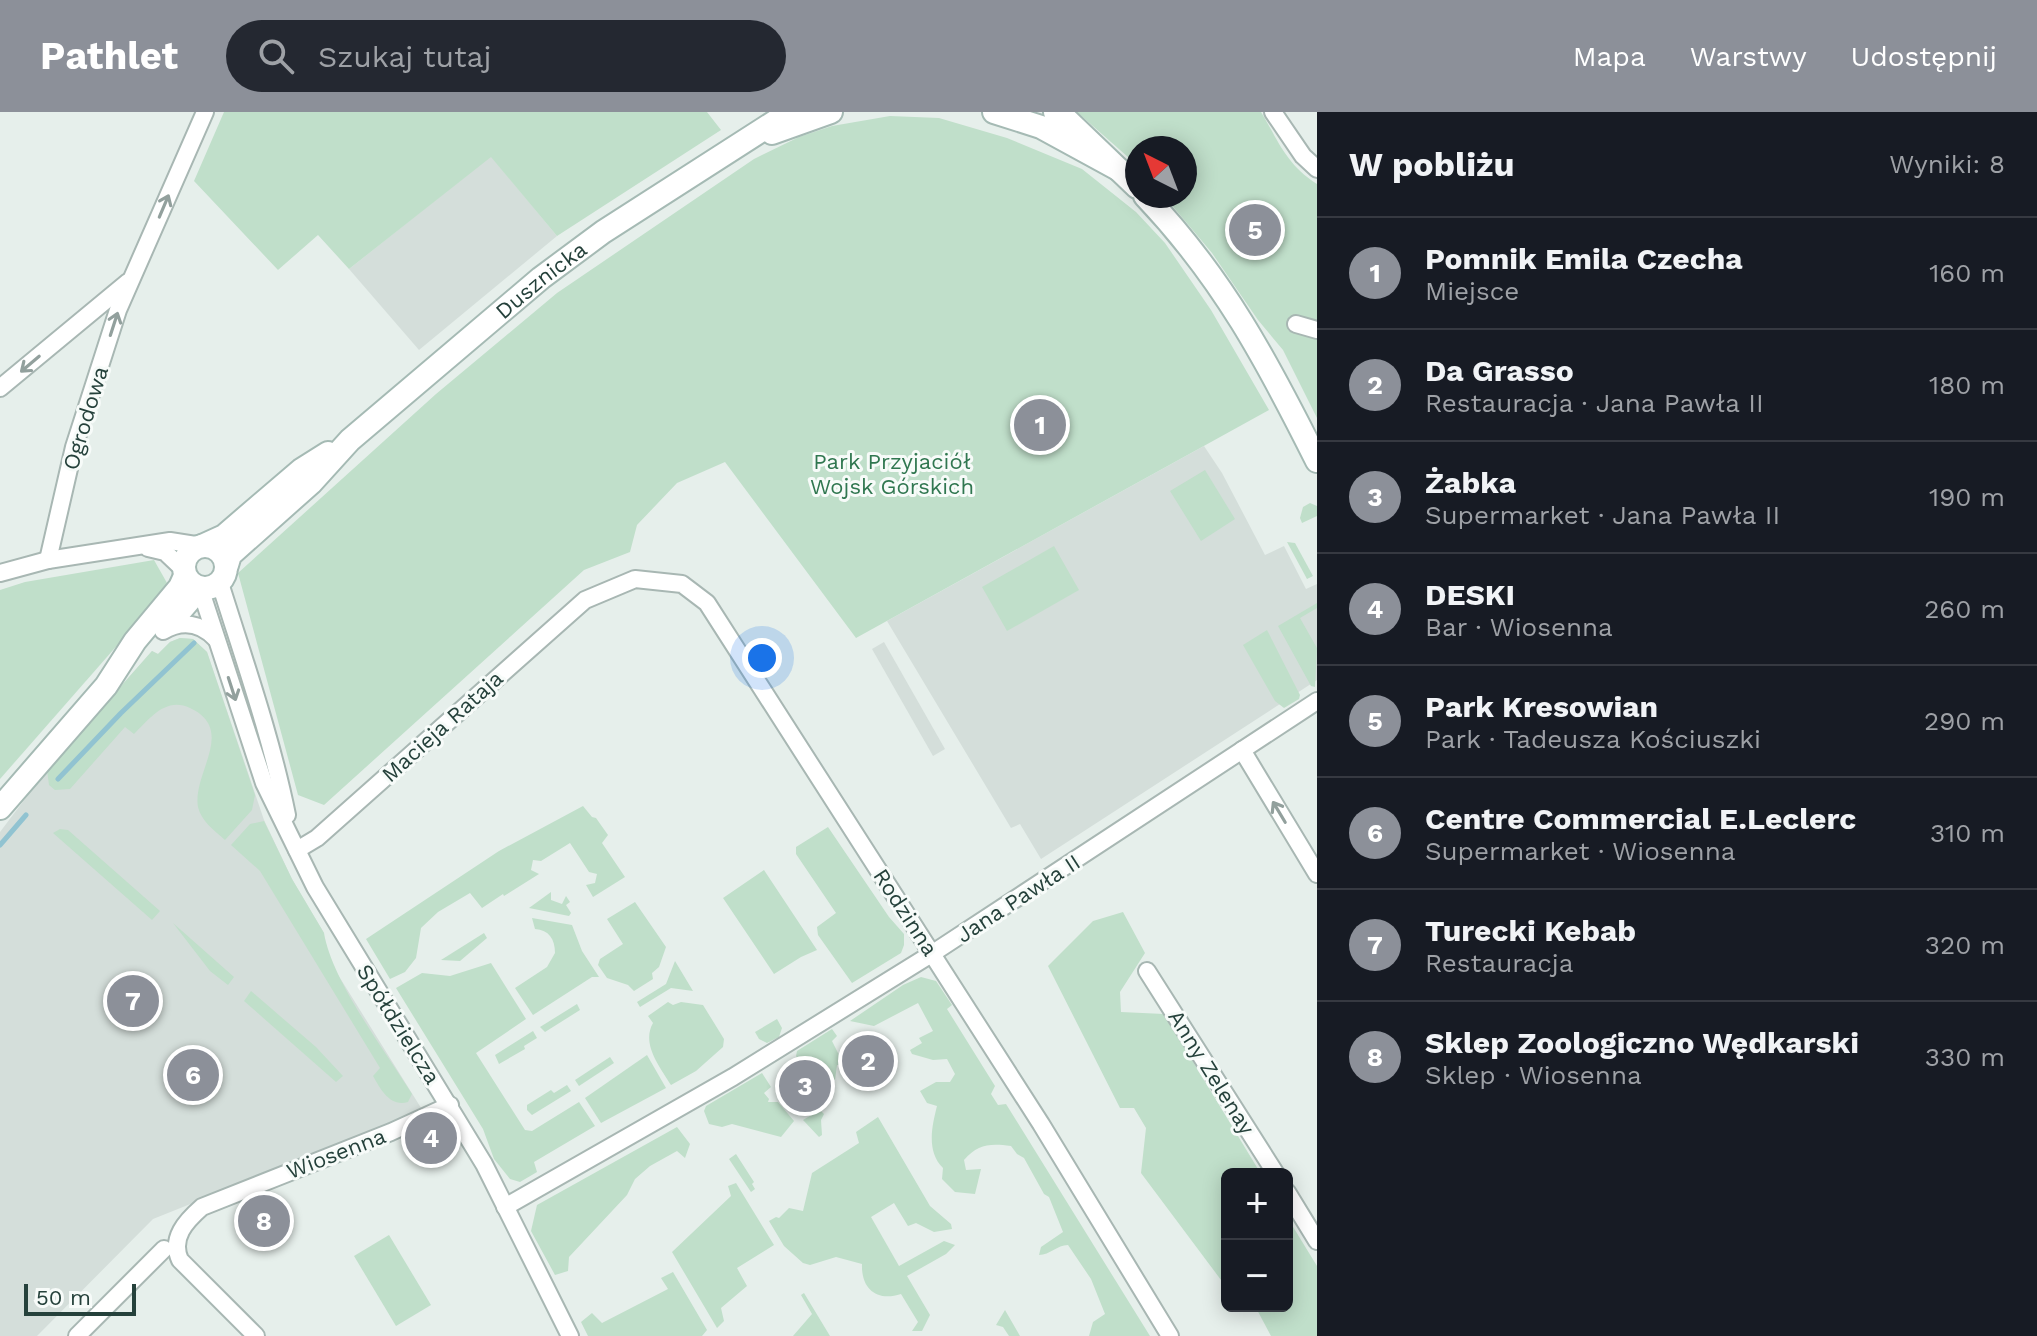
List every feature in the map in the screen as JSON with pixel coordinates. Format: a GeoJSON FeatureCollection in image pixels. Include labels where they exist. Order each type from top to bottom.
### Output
{"type":"FeatureCollection","features":[{"type":"Feature","properties":{"kind":"street","name":"Ogrodowa"},"geometry":{"type":"LineString","coordinates":[[48,560],[74,447],[118,310],[205,112]]}},
{"type":"Feature","properties":{"kind":"street","name":"Dusznicka"},"geometry":{"type":"LineString","coordinates":[[106,686],[135,641],[180,587],[203,576],[230,555],[311,483],[350,440],[541,278],[603,232],[790,112]]}},
{"type":"Feature","properties":{"kind":"street","name":"Dusznicka"},"geometry":{"type":"LineString","coordinates":[[748,140],[831,112]]}},
{"type":"Feature","properties":{"kind":"street"},"geometry":{"type":"LineString","coordinates":[[994,112],[1041,127],[1118,169]]}},
{"type":"Feature","properties":{"kind":"street"},"geometry":{"type":"LineString","coordinates":[[1055,112],[1125,176]]}},
{"type":"Feature","properties":{"kind":"street"},"geometry":{"type":"LineString","coordinates":[[1273,112],[1303,156],[1317,169]]}},
{"type":"Feature","properties":{"kind":"street"},"geometry":{"type":"LineString","coordinates":[[1155,208],[1198,257],[1231,302],[1266,360],[1317,461]]}},
{"type":"Feature","properties":{"kind":"street"},"geometry":{"type":"LineString","coordinates":[[0,388],[133,278]]}},
{"type":"Feature","properties":{"kind":"street"},"geometry":{"type":"LineString","coordinates":[[1296,324],[1317,330]]}},
{"type":"Feature","properties":{"kind":"street","name":"Dusznicka"},"geometry":{"type":"LineString","coordinates":[[202,546],[224,536],[301,470],[350,440]]}},
{"type":"Feature","properties":{"kind":"street"},"geometry":{"type":"LineString","coordinates":[[0,573],[48,560],[170,541],[209,546],[221,552],[203,576]]}},
{"type":"Feature","properties":{"kind":"street"},"geometry":{"type":"LineString","coordinates":[[202,546],[186,557],[203,576]]}},
{"type":"Feature","properties":{"kind":"street"},"geometry":{"type":"LineString","coordinates":[[134,547],[165,552],[203,576]]}},
{"type":"Feature","properties":{"kind":"street","name":"Dusznicka"},"geometry":{"type":"LineString","coordinates":[[0,808],[106,686],[146,651],[203,576]]}},
{"type":"Feature","properties":{"kind":"street","name":"Spółdzielcza"},"geometry":{"type":"LineString","coordinates":[[203,576],[216,640],[264,783],[315,887],[484,1164],[570,1336]]}},
{"type":"Feature","properties":{"kind":"street","name":"Spółdzielcza"},"geometry":{"type":"LineString","coordinates":[[203,576],[256,691],[276,760],[295,845]]}},
{"type":"Feature","properties":{"kind":"street","name":"Rodzinna"},"geometry":{"type":"LineString","coordinates":[[585,600],[635,579],[682,584],[707,603],[933,953],[1170,1336]]}},
{"type":"Feature","properties":{"kind":"street","name":"Macieja Rataja"},"geometry":{"type":"LineString","coordinates":[[295,845],[317,838],[585,600]]}},
{"type":"Feature","properties":{"kind":"street"},"geometry":{"type":"LineString","coordinates":[[163,631],[177,625],[192,625],[206,630],[216,640]]}},
{"type":"Feature","properties":{"kind":"street","name":"Jana Pawła II"},"geometry":{"type":"LineString","coordinates":[[505,1207],[733,1077],[933,953],[1317,701]]}},
{"type":"Feature","properties":{"kind":"street"},"geometry":{"type":"LineString","coordinates":[[1242,750],[1317,874]]}},
{"type":"Feature","properties":{"kind":"street","name":"Anny Zelenay"},"geometry":{"type":"LineString","coordinates":[[1147,971],[1272,1168]]}},
{"type":"Feature","properties":{"kind":"street","name":"Wiosenna"},"geometry":{"type":"LineString","coordinates":[[256,1336],[180,1260],[176,1251],[182,1224],[202,1207],[391,1132],[450,1105]]}},
{"type":"Feature","properties":{"kind":"street"},"geometry":{"type":"LineString","coordinates":[[1293,1202],[1317,1241]]}},
{"type":"Feature","properties":{"kind":"street"},"geometry":{"type":"LineString","coordinates":[[77,1336],[164,1249]]}},
{"type":"Feature","properties":{"kind":"shaded area"},"geometry":{"type":"Polygon","coordinates":[[[491,156],[557,236],[419,350],[349,269],[491,156]]]}},
{"type":"Feature","properties":{"kind":"shaded area"},"geometry":{"type":"Polygon","coordinates":[[[1204,446],[1222,473],[1265,555],[1284,546],[1306,589],[1317,584],[1317,680],[1041,859],[1020,824],[1011,828],[887,621],[1204,446]]]}},
{"type":"Feature","properties":{"kind":"shaded area"},"geometry":{"type":"Polygon","coordinates":[[[180,638],[193,639],[207,652],[264,820],[292,879],[324,933],[324,943],[335,970],[423,1111],[153,1219],[37,1336],[0,1336],[0,832],[47,770],[152,651],[158,654],[170,642],[180,638]]]}},
{"type":"Feature","properties":{"kind":"shaded area"},"geometry":{"type":"Polygon","coordinates":[[[884,642],[945,749],[933,756],[872,649],[884,642]]]}},
{"type":"Feature","properties":{"kind":"green space"},"geometry":{"type":"Polygon","coordinates":[[[224,112],[707,112],[721,130],[557,236],[491,157],[349,269],[318,235],[278,270],[194,181],[224,112]]]}},
{"type":"Feature","properties":{"kind":"green space"},"geometry":{"type":"Polygon","coordinates":[[[1077,112],[1261,112],[1290,160],[1317,184],[1317,418],[1283,350],[1258,320],[1212,253],[1174,208],[1197,208],[1197,136],[1125,136],[1125,154],[1077,112]]]}},
{"type":"Feature","properties":{"kind":"green space","name":"Park Przyjaciół Wojsk Górskich"},"geometry":{"type":"Polygon","coordinates":[[[890,116],[939,118],[1007,138],[1082,169],[1125,203],[1125,208],[1136,212],[1165,243],[1211,310],[1269,410],[856,638],[725,462],[677,483],[637,525],[630,552],[584,570],[324,805],[298,795],[238,573],[436,394],[557,293],[754,159],[799,137],[832,126],[890,116]]]}},
{"type":"Feature","properties":{"kind":"green space"},"geometry":{"type":"Polygon","coordinates":[[[1205,470],[1235,519],[1201,541],[1170,491],[1205,470]]]}},
{"type":"Feature","properties":{"kind":"green space"},"geometry":{"type":"Polygon","coordinates":[[[1310,503],[1317,506],[1317,516],[1302,523],[1303,507],[1310,503]]]}},
{"type":"Feature","properties":{"kind":"green space"},"geometry":{"type":"Polygon","coordinates":[[[1287,542],[1295,543],[1313,576],[1307,579],[1287,542]]]}},
{"type":"Feature","properties":{"kind":"green space"},"geometry":{"type":"Polygon","coordinates":[[[1054,546],[1079,590],[1007,631],[982,587],[1054,546]]]}},
{"type":"Feature","properties":{"kind":"green space"},"geometry":{"type":"Polygon","coordinates":[[[154,560],[167,583],[135,625],[0,779],[0,590],[25,582],[154,560]]]}},
{"type":"Feature","properties":{"kind":"green space"},"geometry":{"type":"Polygon","coordinates":[[[1317,603],[1317,608],[1300,618],[1317,648],[1315,687],[1311,686],[1278,626],[1317,603]]]}},
{"type":"Feature","properties":{"kind":"green space"},"geometry":{"type":"Polygon","coordinates":[[[1267,630],[1300,695],[1299,699],[1284,708],[1275,701],[1243,645],[1267,630]]]}},
{"type":"Feature","properties":{"kind":"green space"},"geometry":{"type":"Polygon","coordinates":[[[180,638],[193,639],[207,652],[255,795],[252,810],[225,840],[205,821],[198,807],[198,794],[212,740],[210,728],[204,717],[181,705],[159,711],[134,734],[125,727],[70,789],[55,790],[49,785],[47,770],[152,651],[158,654],[170,642],[180,638]]]}},
{"type":"Feature","properties":{"kind":"green space"},"geometry":{"type":"Polygon","coordinates":[[[583,806],[608,835],[602,843],[625,877],[593,897],[586,885],[595,883],[597,874],[589,872],[570,843],[541,861],[533,860],[531,870],[539,874],[482,908],[470,893],[438,912],[421,928],[416,958],[405,972],[390,979],[366,939],[499,851],[583,806]]]}},
{"type":"Feature","properties":{"kind":"green space"},"geometry":{"type":"Polygon","coordinates":[[[264,821],[292,879],[324,933],[337,972],[348,993],[412,1094],[408,1102],[391,1100],[379,1087],[373,1076],[380,1068],[260,871],[231,845],[250,824],[264,821]]]}},
{"type":"Feature","properties":{"kind":"green space"},"geometry":{"type":"Polygon","coordinates":[[[828,827],[904,934],[901,953],[852,983],[818,935],[817,927],[836,913],[796,854],[796,847],[828,827]]]}},
{"type":"Feature","properties":{"kind":"green space"},"geometry":{"type":"Polygon","coordinates":[[[60,829],[68,830],[160,911],[152,920],[53,833],[60,829]]]}},
{"type":"Feature","properties":{"kind":"green space"},"geometry":{"type":"Polygon","coordinates":[[[764,870],[817,950],[774,974],[723,898],[764,870]]]}},
{"type":"Feature","properties":{"kind":"green space"},"geometry":{"type":"Polygon","coordinates":[[[551,892],[551,900],[562,904],[566,896],[570,902],[566,905],[571,913],[569,916],[529,908],[551,892]]]}},
{"type":"Feature","properties":{"kind":"green space"},"geometry":{"type":"Polygon","coordinates":[[[635,902],[666,947],[659,967],[652,973],[653,979],[634,991],[628,985],[607,978],[598,965],[600,959],[623,944],[607,919],[635,902]]]}},
{"type":"Feature","properties":{"kind":"green space"},"geometry":{"type":"Polygon","coordinates":[[[1123,912],[1145,953],[1120,992],[1121,1012],[1164,1014],[1257,1168],[1221,1168],[1221,1280],[1141,1173],[1146,1128],[1134,1108],[1120,1108],[1048,966],[1093,921],[1123,912]]]}},
{"type":"Feature","properties":{"kind":"green space"},"geometry":{"type":"Polygon","coordinates":[[[532,918],[572,925],[582,951],[599,977],[592,977],[533,1015],[515,988],[547,967],[555,953],[550,936],[535,929],[532,918]]]}},
{"type":"Feature","properties":{"kind":"green space"},"geometry":{"type":"Polygon","coordinates":[[[173,923],[234,977],[228,985],[210,971],[173,923]]]}},
{"type":"Feature","properties":{"kind":"green space"},"geometry":{"type":"Polygon","coordinates":[[[484,933],[487,938],[460,961],[441,960],[484,933]]]}},
{"type":"Feature","properties":{"kind":"green space"},"geometry":{"type":"Polygon","coordinates":[[[675,961],[693,991],[671,988],[640,1007],[637,1002],[666,984],[675,961]]]}},
{"type":"Feature","properties":{"kind":"green space"},"geometry":{"type":"Polygon","coordinates":[[[491,963],[526,1019],[476,1053],[525,1130],[532,1131],[579,1102],[595,1126],[534,1162],[537,1172],[520,1182],[510,1179],[494,1159],[483,1129],[396,988],[422,973],[450,976],[491,963]]]}},
{"type":"Feature","properties":{"kind":"green space"},"geometry":{"type":"Polygon","coordinates":[[[921,977],[936,981],[952,1005],[947,1009],[995,1086],[991,1094],[998,1105],[1006,1104],[1150,1336],[1089,1336],[1093,1322],[1105,1314],[1091,1279],[1068,1245],[1039,1255],[1041,1247],[1063,1232],[1049,1197],[1044,1194],[1024,1158],[1011,1146],[985,1146],[964,1160],[966,1170],[981,1169],[975,1194],[955,1192],[942,1179],[943,1168],[932,1146],[937,1106],[927,1103],[920,1091],[936,1082],[950,1082],[955,1074],[947,1059],[933,1060],[912,1054],[910,1050],[922,1043],[919,1038],[933,1031],[918,1003],[874,1026],[850,1021],[903,985],[921,977]]]}},
{"type":"Feature","properties":{"kind":"green space"},"geometry":{"type":"Polygon","coordinates":[[[251,991],[316,1047],[343,1076],[336,1082],[244,1001],[251,991]]]}},
{"type":"Feature","properties":{"kind":"green space"},"geometry":{"type":"Polygon","coordinates":[[[668,1002],[673,1005],[681,1002],[703,1005],[724,1039],[723,1047],[696,1071],[671,1085],[651,1047],[649,1039],[653,1023],[648,1016],[668,1002]]]}},
{"type":"Feature","properties":{"kind":"green space"},"geometry":{"type":"Polygon","coordinates":[[[577,1004],[580,1010],[545,1032],[540,1027],[577,1004]]]}},
{"type":"Feature","properties":{"kind":"green space"},"geometry":{"type":"Polygon","coordinates":[[[777,1019],[782,1028],[779,1037],[767,1043],[759,1039],[755,1032],[777,1019]]]}},
{"type":"Feature","properties":{"kind":"green space"},"geometry":{"type":"Polygon","coordinates":[[[832,1029],[837,1036],[832,1041],[844,1065],[837,1065],[835,1080],[816,1076],[809,1080],[796,1056],[797,1051],[832,1029]]]}},
{"type":"Feature","properties":{"kind":"green space"},"geometry":{"type":"Polygon","coordinates":[[[533,1031],[537,1038],[499,1064],[495,1055],[533,1031]]]}},
{"type":"Feature","properties":{"kind":"green space"},"geometry":{"type":"Polygon","coordinates":[[[647,1055],[666,1088],[601,1123],[585,1098],[647,1055]]]}},
{"type":"Feature","properties":{"kind":"green space"},"geometry":{"type":"Polygon","coordinates":[[[610,1057],[614,1063],[579,1086],[575,1080],[610,1057]]]}},
{"type":"Feature","properties":{"kind":"green space"},"geometry":{"type":"Polygon","coordinates":[[[762,1073],[771,1087],[764,1093],[768,1102],[778,1102],[794,1121],[781,1137],[732,1124],[722,1127],[709,1124],[704,1111],[706,1106],[762,1073]]]}},
{"type":"Feature","properties":{"kind":"green space"},"geometry":{"type":"Polygon","coordinates":[[[567,1085],[571,1091],[532,1115],[527,1110],[527,1105],[551,1090],[554,1093],[567,1085]]]}},
{"type":"Feature","properties":{"kind":"green space"},"geometry":{"type":"Polygon","coordinates":[[[820,1110],[824,1114],[821,1120],[822,1135],[819,1137],[803,1120],[820,1110]]]}},
{"type":"Feature","properties":{"kind":"green space"},"geometry":{"type":"Polygon","coordinates":[[[878,1117],[930,1206],[951,1224],[952,1229],[934,1232],[916,1223],[908,1226],[894,1203],[871,1217],[899,1266],[944,1241],[955,1245],[946,1254],[907,1276],[930,1315],[922,1331],[912,1331],[918,1322],[901,1294],[878,1295],[868,1287],[862,1264],[836,1257],[810,1265],[803,1263],[784,1246],[769,1221],[779,1218],[789,1208],[803,1211],[812,1173],[859,1143],[856,1132],[878,1117]]]}},
{"type":"Feature","properties":{"kind":"green space"},"geometry":{"type":"Polygon","coordinates":[[[677,1127],[690,1144],[685,1158],[677,1151],[650,1166],[635,1179],[627,1195],[569,1257],[568,1271],[555,1275],[531,1231],[537,1205],[677,1127]]]}},
{"type":"Feature","properties":{"kind":"green space"},"geometry":{"type":"Polygon","coordinates":[[[736,1154],[754,1182],[755,1189],[751,1192],[729,1159],[736,1154]]]}},
{"type":"Feature","properties":{"kind":"green space"},"geometry":{"type":"Polygon","coordinates":[[[736,1183],[774,1245],[737,1268],[747,1286],[721,1308],[724,1321],[717,1328],[672,1252],[731,1196],[728,1186],[736,1183]]]}},
{"type":"Feature","properties":{"kind":"green space"},"geometry":{"type":"Polygon","coordinates":[[[1293,1227],[1317,1266],[1317,1336],[1271,1336],[1258,1312],[1293,1312],[1293,1227]]]}},
{"type":"Feature","properties":{"kind":"green space"},"geometry":{"type":"Polygon","coordinates":[[[389,1235],[431,1305],[396,1326],[354,1256],[389,1235]]]}},
{"type":"Feature","properties":{"kind":"green space"},"geometry":{"type":"Polygon","coordinates":[[[673,1272],[707,1330],[702,1336],[588,1336],[581,1322],[592,1313],[602,1323],[668,1289],[661,1278],[673,1272]]]}},
{"type":"Feature","properties":{"kind":"green space"},"geometry":{"type":"Polygon","coordinates":[[[804,1293],[830,1336],[793,1336],[812,1314],[801,1295],[804,1293]]]}},
{"type":"Feature","properties":{"kind":"green space"},"geometry":{"type":"Polygon","coordinates":[[[1005,1310],[1020,1336],[1009,1336],[1003,1327],[996,1325],[1005,1310]]]}},
{"type":"Feature","properties":{"kind":"waterway"},"geometry":{"type":"LineString","coordinates":[[58,779],[194,643]]}},
{"type":"Feature","properties":{"kind":"waterway"},"geometry":{"type":"LineString","coordinates":[[0,845],[26,815]]}},
{"type":"Feature","properties":{"kind":"place","name":"Park Kresowian"},"geometry":{"type":"Point","coordinates":[1255,230]}},
{"type":"Feature","properties":{"kind":"place","name":"Pomnik Emila Czecha"},"geometry":{"type":"Point","coordinates":[1040,425]}},
{"type":"Feature","properties":{"kind":"place","name":"Turecki Kebab"},"geometry":{"type":"Point","coordinates":[133,1001]}},
{"type":"Feature","properties":{"kind":"place","name":"Da Grasso"},"geometry":{"type":"Point","coordinates":[868,1061]}},
{"type":"Feature","properties":{"kind":"place","name":"Centre Commercial E.Leclerc"},"geometry":{"type":"Point","coordinates":[193,1075]}},
{"type":"Feature","properties":{"kind":"place","name":"Żabka"},"geometry":{"type":"Point","coordinates":[805,1086]}},
{"type":"Feature","properties":{"kind":"place","name":"DESKI"},"geometry":{"type":"Point","coordinates":[431,1138]}},
{"type":"Feature","properties":{"kind":"place","name":"Sklep Zoologiczno Wędkarski"},"geometry":{"type":"Point","coordinates":[264,1221]}}]}
